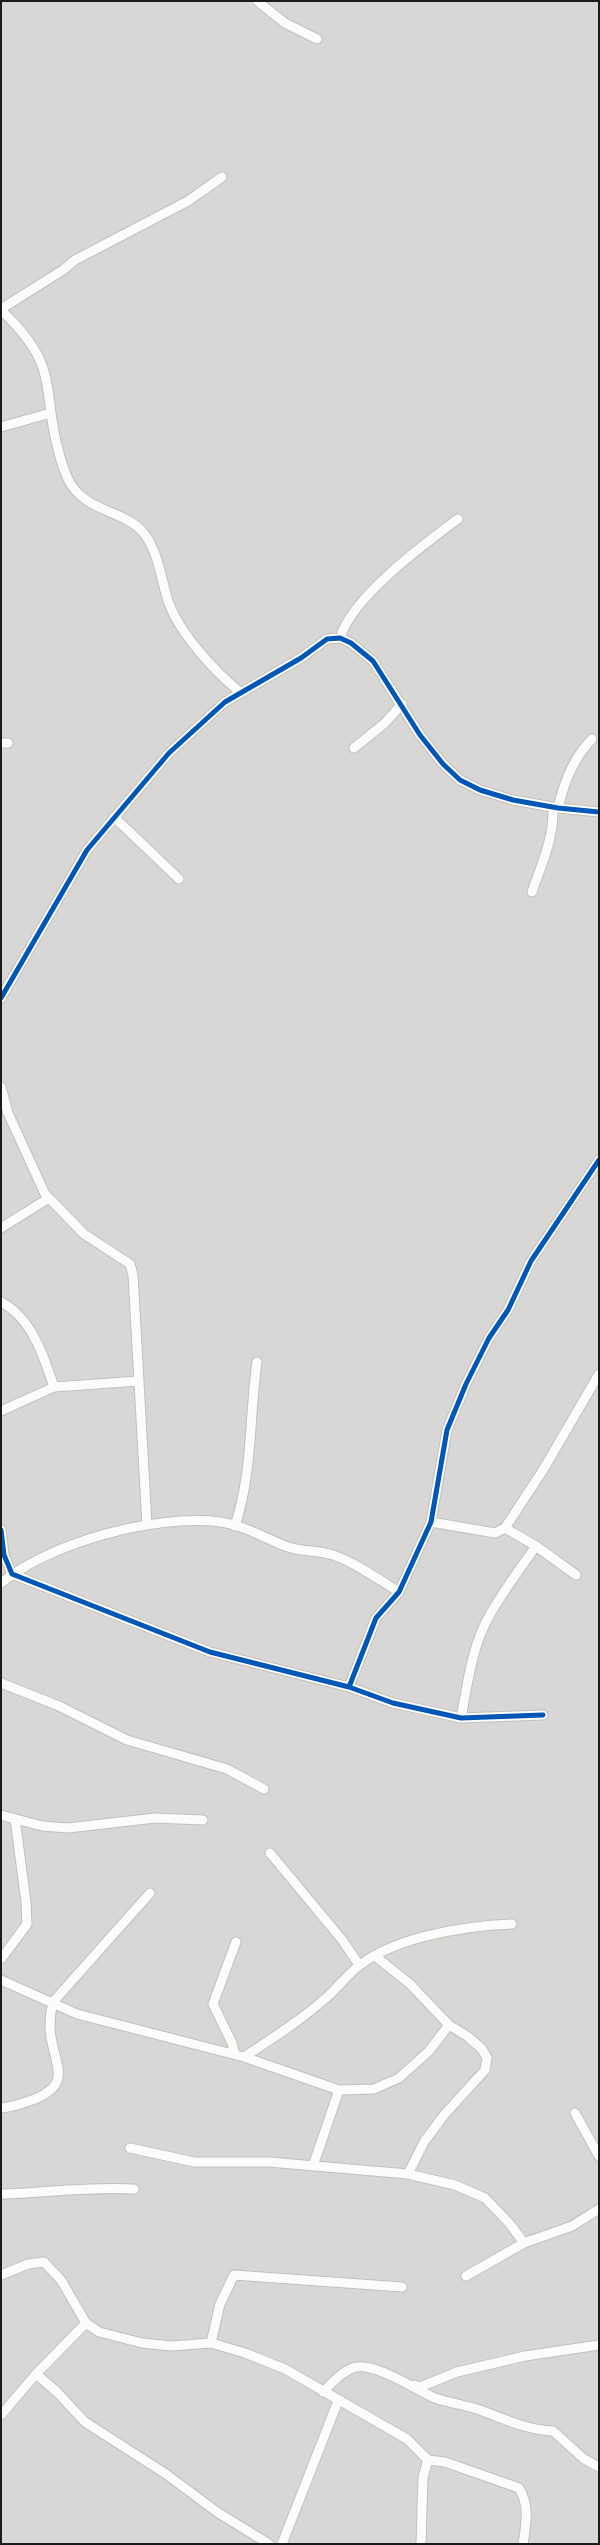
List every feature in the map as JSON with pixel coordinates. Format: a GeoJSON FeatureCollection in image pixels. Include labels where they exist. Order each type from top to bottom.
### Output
{"type":"FeatureCollection","features":[{"type":"Feature","properties":{"kind":"street"},"geometry":{"type":"LineString","coordinates":[[257,1],[285,23],[317,39]]}},
{"type":"Feature","properties":{"kind":"street"},"geometry":{"type":"LineString","coordinates":[[222,177],[188,201],[75,260],[64,270],[1,309],[33,348],[43,366],[51,413],[69,480],[82,498],[140,528],[148,538],[169,602],[180,624],[220,675],[241,692]]}},
{"type":"Feature","properties":{"kind":"street"},"geometry":{"type":"LineString","coordinates":[[1,427],[51,413]]}},
{"type":"Feature","properties":{"kind":"street"},"geometry":{"type":"LineString","coordinates":[[340,638],[343,629],[358,606],[408,558],[458,519]]}},
{"type":"Feature","properties":{"kind":"street"},"geometry":{"type":"LineString","coordinates":[[1,998],[87,850],[169,753],[225,702],[301,658],[327,639],[340,638],[351,643],[373,661],[420,735],[460,780],[488,793],[555,808],[599,812]]}},
{"type":"Feature","properties":{"kind":"street"},"geometry":{"type":"LineString","coordinates":[[354,748],[385,723],[402,704]]}},
{"type":"Feature","properties":{"kind":"street"},"geometry":{"type":"LineString","coordinates":[[532,892],[550,842],[555,808],[580,752],[592,739]]}},
{"type":"Feature","properties":{"kind":"street"},"geometry":{"type":"LineString","coordinates":[[114,817],[179,879]]}},
{"type":"Feature","properties":{"kind":"street"},"geometry":{"type":"LineString","coordinates":[[1,1087],[8,1114],[45,1194],[84,1234],[130,1264],[133,1275],[147,1525]]}},
{"type":"Feature","properties":{"kind":"street"},"geometry":{"type":"LineString","coordinates":[[349,1688],[376,1618],[399,1592],[431,1522],[447,1430],[466,1384],[489,1338],[508,1310],[531,1261],[599,1160]]}},
{"type":"Feature","properties":{"kind":"street"},"geometry":{"type":"LineString","coordinates":[[1,1228],[49,1198]]}},
{"type":"Feature","properties":{"kind":"street"},"geometry":{"type":"LineString","coordinates":[[1,1302],[11,1307],[41,1349],[54,1387]]}},
{"type":"Feature","properties":{"kind":"street"},"geometry":{"type":"LineString","coordinates":[[234,1526],[248,1477],[252,1393],[257,1362]]}},
{"type":"Feature","properties":{"kind":"street"},"geometry":{"type":"LineString","coordinates":[[431,1522],[495,1534],[505,1528],[543,1470],[599,1374]]}},
{"type":"Feature","properties":{"kind":"street"},"geometry":{"type":"LineString","coordinates":[[1,1411],[54,1387],[139,1381]]}},
{"type":"Feature","properties":{"kind":"street"},"geometry":{"type":"LineString","coordinates":[[1,1583],[40,1557],[89,1540],[147,1525],[200,1521],[234,1526],[291,1548],[331,1554],[348,1561],[399,1592]]}},
{"type":"Feature","properties":{"kind":"street"},"geometry":{"type":"LineString","coordinates":[[505,1528],[536,1546],[576,1575]]}},
{"type":"Feature","properties":{"kind":"street"},"geometry":{"type":"LineString","coordinates":[[1,1530],[4,1555],[12,1574],[210,1652],[349,1688],[393,1703],[461,1718],[543,1715]]}},
{"type":"Feature","properties":{"kind":"street"},"geometry":{"type":"LineString","coordinates":[[461,1718],[470,1668],[484,1626],[502,1593],[536,1546]]}},
{"type":"Feature","properties":{"kind":"street"},"geometry":{"type":"LineString","coordinates":[[1,1683],[60,1706],[127,1740],[227,1769],[264,1789]]}},
{"type":"Feature","properties":{"kind":"street"},"geometry":{"type":"LineString","coordinates":[[1,1815],[42,1826],[68,1828],[155,1818],[203,1820]]}},
{"type":"Feature","properties":{"kind":"street"},"geometry":{"type":"LineString","coordinates":[[1,1959],[27,1924],[26,1902],[15,1819]]}},
{"type":"Feature","properties":{"kind":"street"},"geometry":{"type":"LineString","coordinates":[[270,1852],[343,1941],[359,1966]]}},
{"type":"Feature","properties":{"kind":"street"},"geometry":{"type":"LineString","coordinates":[[1,2108],[28,2102],[50,2092],[56,2085],[58,2063],[49,2020],[52,2002],[150,1893]]}},
{"type":"Feature","properties":{"kind":"street"},"geometry":{"type":"LineString","coordinates":[[239,2056],[291,2027],[359,1966],[375,1956],[409,1942],[444,1932],[483,1925],[512,1924]]}},
{"type":"Feature","properties":{"kind":"street"},"geometry":{"type":"LineString","coordinates":[[236,1942],[213,2004],[239,2056]]}},
{"type":"Feature","properties":{"kind":"street"},"geometry":{"type":"LineString","coordinates":[[375,1956],[410,1984],[449,2025],[482,2049],[487,2058],[485,2070],[424,2142],[408,2174]]}},
{"type":"Feature","properties":{"kind":"street"},"geometry":{"type":"LineString","coordinates":[[1,1980],[77,2014],[239,2056],[339,2090],[374,2089],[399,2078],[429,2051],[449,2025]]}},
{"type":"Feature","properties":{"kind":"street"},"geometry":{"type":"LineString","coordinates":[[313,2166],[339,2090]]}},
{"type":"Feature","properties":{"kind":"street"},"geometry":{"type":"LineString","coordinates":[[575,2113],[599,2156]]}},
{"type":"Feature","properties":{"kind":"street"},"geometry":{"type":"LineString","coordinates":[[130,2148],[194,2162],[313,2166],[408,2174],[455,2185],[485,2198],[510,2224],[524,2243]]}},
{"type":"Feature","properties":{"kind":"street"},"geometry":{"type":"LineString","coordinates":[[1,2194],[55,2192],[108,2187],[134,2189]]}},
{"type":"Feature","properties":{"kind":"street"},"geometry":{"type":"LineString","coordinates":[[466,2276],[524,2243],[572,2226],[599,2209]]}},
{"type":"Feature","properties":{"kind":"street"},"geometry":{"type":"LineString","coordinates":[[1,2275],[28,2264],[44,2262],[61,2280],[86,2323],[99,2332],[142,2343],[171,2346],[211,2343],[245,2353],[285,2369],[407,2440],[428,2460],[445,2462],[519,2488],[526,2499],[526,2522],[523,2544]]}},
{"type":"Feature","properties":{"kind":"street"},"geometry":{"type":"LineString","coordinates":[[211,2343],[220,2304],[234,2274],[402,2287]]}},
{"type":"Feature","properties":{"kind":"street"},"geometry":{"type":"LineString","coordinates":[[1,2415],[36,2374],[86,2323]]}},
{"type":"Feature","properties":{"kind":"street"},"geometry":{"type":"LineString","coordinates":[[323,2392],[339,2376],[357,2367],[382,2373],[420,2387],[456,2372],[525,2356],[599,2345]]}},
{"type":"Feature","properties":{"kind":"street"},"geometry":{"type":"LineString","coordinates":[[36,2374],[57,2392],[85,2422],[268,2544]]}},
{"type":"Feature","properties":{"kind":"street"},"geometry":{"type":"LineString","coordinates":[[407,2383],[435,2398],[479,2410],[513,2424],[539,2430],[553,2430],[584,2459],[599,2467]]}},
{"type":"Feature","properties":{"kind":"street"},"geometry":{"type":"LineString","coordinates":[[282,2544],[338,2401]]}},
{"type":"Feature","properties":{"kind":"street"},"geometry":{"type":"LineString","coordinates":[[421,2544],[423,2477],[428,2460]]}},
{"type":"Feature","properties":{"kind":"shaded area"},"geometry":{"type":"Polygon","coordinates":[[[1,1],[599,1],[599,2544],[1,2544],[1,1]]]}},
{"type":"Feature","properties":{"kind":"cycle path"},"geometry":{"type":"LineString","coordinates":[[1,998],[87,850],[169,753],[225,702],[301,658],[327,639],[340,638],[351,643],[373,661],[420,735],[443,764],[460,780],[480,790],[513,800],[558,808],[599,812]]}},
{"type":"Feature","properties":{"kind":"cycle path"},"geometry":{"type":"LineString","coordinates":[[349,1687],[376,1618],[399,1592],[431,1522],[447,1430],[466,1384],[489,1338],[508,1310],[531,1261],[599,1160]]}},
{"type":"Feature","properties":{"kind":"cycle path"},"geometry":{"type":"LineString","coordinates":[[1,1530],[4,1555],[12,1574],[210,1652],[349,1687],[393,1703],[461,1718],[543,1715]]}}]}
